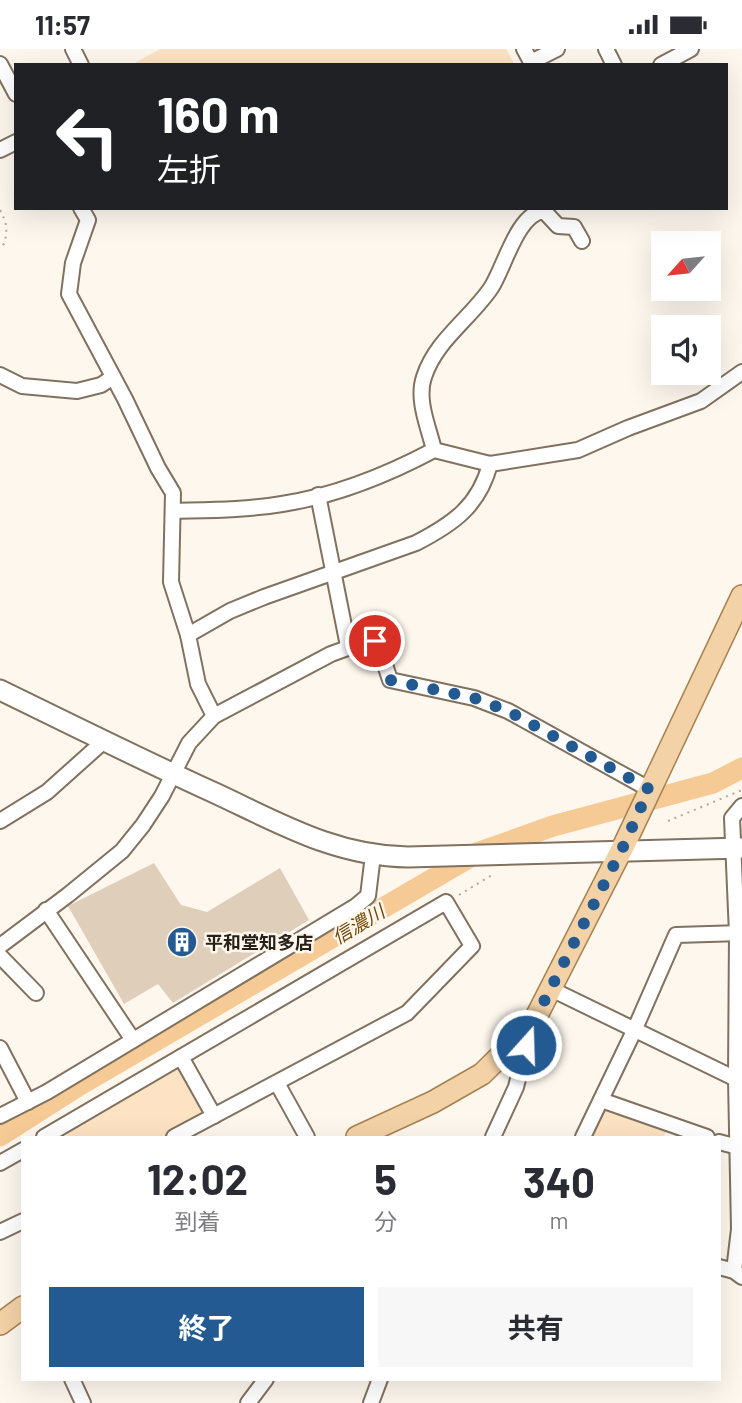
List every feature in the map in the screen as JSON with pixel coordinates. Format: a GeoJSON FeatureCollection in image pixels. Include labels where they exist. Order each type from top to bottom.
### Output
{"type":"FeatureCollection","features":[{"type":"Feature","properties":{"kind":"main road"},"geometry":{"type":"LineString","coordinates":[[359,1136],[433,1102],[482,1074],[532,1025],[622,848],[742,596]]}},
{"type":"Feature","properties":{"kind":"street"},"geometry":{"type":"LineString","coordinates":[[524,49],[531,62],[557,49]]}},
{"type":"Feature","properties":{"kind":"street"},"geometry":{"type":"LineString","coordinates":[[667,58],[691,49]]}},
{"type":"Feature","properties":{"kind":"street"},"geometry":{"type":"LineString","coordinates":[[0,64],[14,90]]}},
{"type":"Feature","properties":{"kind":"street"},"geometry":{"type":"LineString","coordinates":[[82,210],[88,220],[73,263],[69,294],[173,493],[171,582],[188,635],[198,684],[214,716]]}},
{"type":"Feature","properties":{"kind":"street"},"geometry":{"type":"LineString","coordinates":[[434,450],[422,402],[423,379],[436,351],[491,287],[515,237],[534,214],[544,211],[558,226],[574,227],[582,241]]}},
{"type":"Feature","properties":{"kind":"street"},"geometry":{"type":"LineString","coordinates":[[174,511],[225,510],[283,504],[397,470],[434,450],[490,464],[579,450],[628,428],[701,401],[742,372]]}},
{"type":"Feature","properties":{"kind":"street"},"geometry":{"type":"LineString","coordinates":[[0,375],[22,386],[77,391],[101,385],[113,377]]}},
{"type":"Feature","properties":{"kind":"street"},"geometry":{"type":"LineString","coordinates":[[188,635],[230,611],[416,543],[445,528],[476,497],[487,477],[490,464]]}},
{"type":"Feature","properties":{"kind":"street"},"geometry":{"type":"LineString","coordinates":[[318,495],[348,646]]}},
{"type":"Feature","properties":{"kind":"street"},"geometry":{"type":"LineString","coordinates":[[2,938],[77,888],[122,851],[143,825],[189,743],[214,716],[348,646],[375,641],[390,680],[474,698],[508,711],[649,789]]}},
{"type":"Feature","properties":{"kind":"street"},"geometry":{"type":"LineString","coordinates":[[0,690],[312,839],[351,851],[373,855],[451,857],[593,852],[738,842]]}},
{"type":"Feature","properties":{"kind":"street"},"geometry":{"type":"LineString","coordinates":[[0,821],[47,792],[104,741]]}},
{"type":"Feature","properties":{"kind":"street"},"geometry":{"type":"LineString","coordinates":[[732,1272],[741,1229],[740,933],[738,842],[732,818],[742,806]]}},
{"type":"Feature","properties":{"kind":"street"},"geometry":{"type":"LineString","coordinates":[[0,1116],[133,1040],[365,899],[368,896],[373,855]]}},
{"type":"Feature","properties":{"kind":"street"},"geometry":{"type":"LineString","coordinates":[[60,1133],[181,1057],[446,902],[472,946],[407,1013],[176,1136]]}},
{"type":"Feature","properties":{"kind":"street"},"geometry":{"type":"LineString","coordinates":[[46,910],[133,1040]]}},
{"type":"Feature","properties":{"kind":"street"},"geometry":{"type":"LineString","coordinates":[[583,1136],[676,935],[740,933]]}},
{"type":"Feature","properties":{"kind":"street"},"geometry":{"type":"LineString","coordinates":[[0,957],[36,994]]}},
{"type":"Feature","properties":{"kind":"street"},"geometry":{"type":"LineString","coordinates":[[551,989],[739,1079]]}},
{"type":"Feature","properties":{"kind":"street"},"geometry":{"type":"LineString","coordinates":[[493,1136],[516,1087],[532,1025]]}},
{"type":"Feature","properties":{"kind":"street"},"geometry":{"type":"LineString","coordinates":[[0,1048],[28,1102]]}},
{"type":"Feature","properties":{"kind":"street"},"geometry":{"type":"LineString","coordinates":[[181,1057],[214,1116]]}},
{"type":"Feature","properties":{"kind":"street"},"geometry":{"type":"LineString","coordinates":[[277,1083],[306,1136]]}},
{"type":"Feature","properties":{"kind":"street"},"geometry":{"type":"LineString","coordinates":[[601,1100],[666,1131],[700,1136]]}},
{"type":"Feature","properties":{"kind":"street"},"geometry":{"type":"LineString","coordinates":[[721,1143],[739,1148]]}},
{"type":"Feature","properties":{"kind":"street"},"geometry":{"type":"LineString","coordinates":[[0,1163],[21,1151]]}},
{"type":"Feature","properties":{"kind":"street"},"geometry":{"type":"LineString","coordinates":[[0,1233],[21,1222]]}},
{"type":"Feature","properties":{"kind":"street"},"geometry":{"type":"LineString","coordinates":[[73,1381],[83,1403]]}},
{"type":"Feature","properties":{"kind":"street"},"geometry":{"type":"LineString","coordinates":[[248,1403],[264,1381]]}},
{"type":"Feature","properties":{"kind":"street"},"geometry":{"type":"LineString","coordinates":[[371,1403],[379,1381]]}},
{"type":"Feature","properties":{"kind":"path"},"geometry":{"type":"LineString","coordinates":[[0,210],[7,223],[7,233],[4,244],[0,247]]}},
{"type":"Feature","properties":{"kind":"path"},"geometry":{"type":"LineString","coordinates":[[668,821],[742,790]]}},
{"type":"Feature","properties":{"kind":"path"},"geometry":{"type":"LineString","coordinates":[[446,902],[492,875]]}},
{"type":"Feature","properties":{"kind":"shaded area"},"geometry":{"type":"Polygon","coordinates":[[[160,49],[506,49],[514,63],[135,63],[160,49]]]}},
{"type":"Feature","properties":{"kind":"shaded area"},"geometry":{"type":"Polygon","coordinates":[[[178,1068],[206,1115],[166,1136],[67,1136],[65,1133],[178,1068]]]}},
{"type":"Feature","properties":{"kind":"shaded area"},"geometry":{"type":"Polygon","coordinates":[[[601,1100],[668,1124],[664,1136],[583,1136],[601,1100]]]}},
{"type":"Feature","properties":{"kind":"building","name":"平和堂知多店"},"geometry":{"type":"Polygon","coordinates":[[[154,863],[181,905],[207,912],[280,868],[309,920],[173,1003],[158,984],[124,1004],[68,906],[154,863]]]}},
{"type":"Feature","properties":{"kind":"waterway","name":"信濃川"},"geometry":{"type":"LineString","coordinates":[[0,1136],[80,1085],[477,853],[553,826],[713,783],[742,768]]}},
{"type":"Feature","properties":{"kind":"place","name":"平和堂知多店"},"geometry":{"type":"Point","coordinates":[182,942]}},
{"type":"Feature","properties":{"kind":"route"},"geometry":{"type":"LineString","coordinates":[[375,641],[390,680],[474,698],[508,711],[649,789],[625,843],[532,1025],[526,1045]]}}]}
